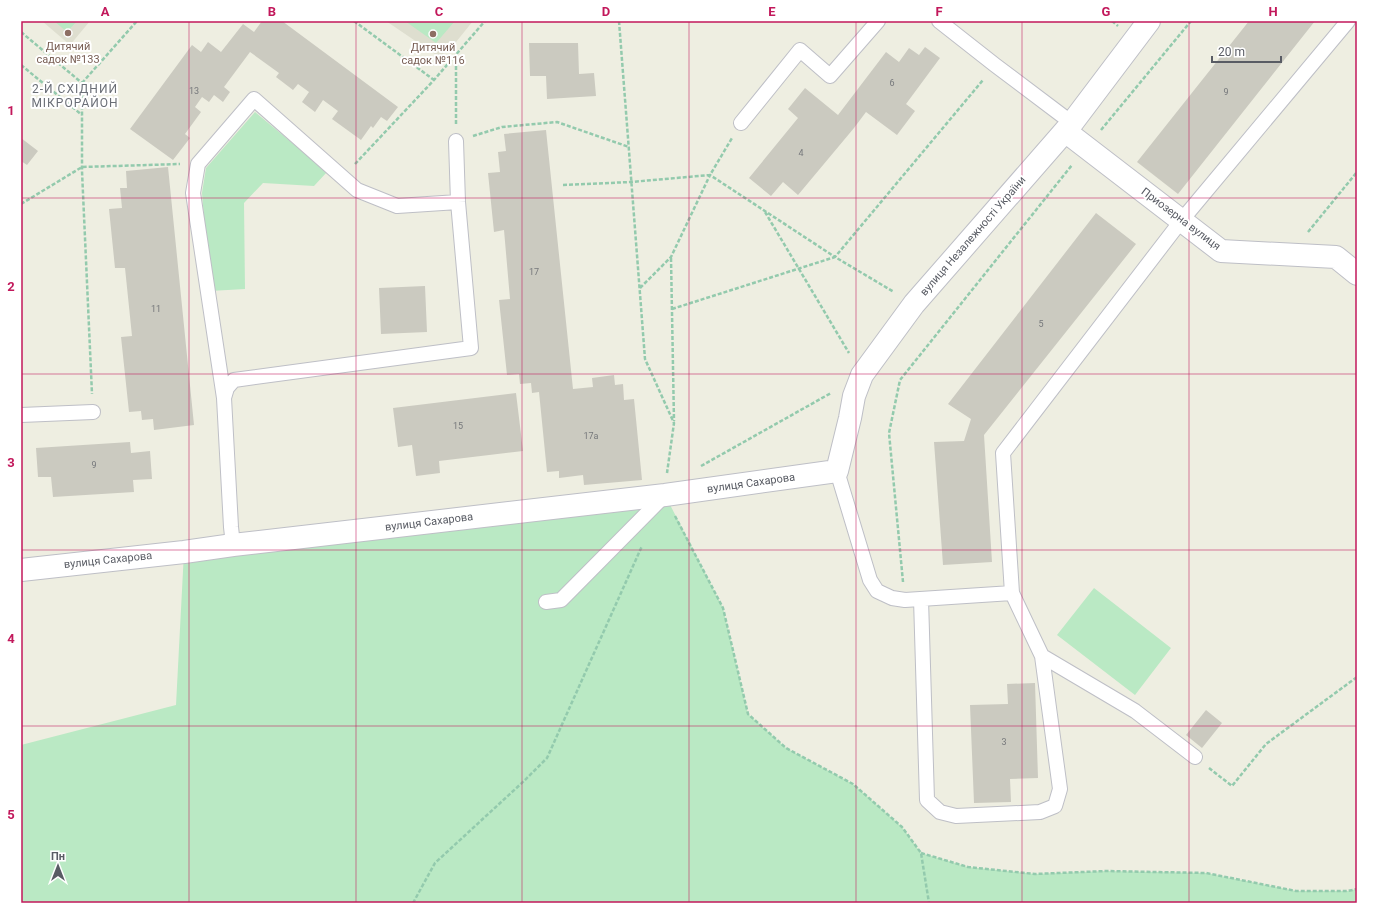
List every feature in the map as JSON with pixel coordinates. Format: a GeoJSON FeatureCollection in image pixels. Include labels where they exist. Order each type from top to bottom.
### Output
{"type":"FeatureCollection","features":[{"type":"Feature","properties":{"kind":"street","name":"вулиця Незалежності України"},"geometry":{"type":"LineString","coordinates":[[838,471],[854,396],[862,375],[914,304],[1069,127],[1149,21]]}},
{"type":"Feature","properties":{"kind":"street","name":"Приозерна вулиця"},"geometry":{"type":"LineString","coordinates":[[1069,127],[1087,147],[1221,252],[1336,257],[1357,274]]}},
{"type":"Feature","properties":{"kind":"street","name":"вулиця Сахарова"},"geometry":{"type":"LineString","coordinates":[[21,570],[184,552],[666,487],[838,471]]}},
{"type":"Feature","properties":{"kind":"lane"},"geometry":{"type":"LineString","coordinates":[[741,123],[800,50],[830,76],[878,21]]}},
{"type":"Feature","properties":{"kind":"lane"},"geometry":{"type":"LineString","coordinates":[[939,21],[995,65],[1069,127]]}},
{"type":"Feature","properties":{"kind":"lane"},"geometry":{"type":"LineString","coordinates":[[921,599],[927,800],[940,812],[956,816],[1040,812],[1055,806],[1060,789],[1042,656],[1012,593],[1003,453],[1181,221],[1348,21]]}},
{"type":"Feature","properties":{"kind":"lane"},"geometry":{"type":"LineString","coordinates":[[233,545],[224,398],[194,193],[198,164],[254,99],[357,190],[397,206],[458,202]]}},
{"type":"Feature","properties":{"kind":"lane"},"geometry":{"type":"LineString","coordinates":[[224,398],[227,388],[234,380],[471,348],[458,202],[456,141]]}},
{"type":"Feature","properties":{"kind":"lane"},"geometry":{"type":"LineString","coordinates":[[21,415],[93,412]]}},
{"type":"Feature","properties":{"kind":"lane"},"geometry":{"type":"LineString","coordinates":[[838,471],[870,580],[877,591],[892,598],[905,600],[1012,593]]}},
{"type":"Feature","properties":{"kind":"lane"},"geometry":{"type":"LineString","coordinates":[[546,602],[561,600],[666,487]]}},
{"type":"Feature","properties":{"kind":"lane"},"geometry":{"type":"LineString","coordinates":[[1042,656],[1135,711],[1195,756]]}},
{"type":"Feature","properties":{"kind":"path"},"geometry":{"type":"LineString","coordinates":[[93,412],[82,167],[82,83],[137,21]]}},
{"type":"Feature","properties":{"kind":"path"},"geometry":{"type":"LineString","coordinates":[[354,21],[434,80]]}},
{"type":"Feature","properties":{"kind":"path"},"geometry":{"type":"LineString","coordinates":[[342,177],[434,80],[485,21]]}},
{"type":"Feature","properties":{"kind":"path"},"geometry":{"type":"LineString","coordinates":[[619,21],[645,358],[674,423]]}},
{"type":"Feature","properties":{"kind":"path"},"geometry":{"type":"LineString","coordinates":[[905,600],[889,433],[900,380],[1087,147],[1191,21]]}},
{"type":"Feature","properties":{"kind":"path"},"geometry":{"type":"LineString","coordinates":[[21,32],[82,83]]}},
{"type":"Feature","properties":{"kind":"path"},"geometry":{"type":"LineString","coordinates":[[456,55],[456,141],[502,127],[557,122],[629,148]]}},
{"type":"Feature","properties":{"kind":"path"},"geometry":{"type":"LineString","coordinates":[[21,65],[82,115]]}},
{"type":"Feature","properties":{"kind":"path"},"geometry":{"type":"LineString","coordinates":[[672,309],[835,257],[995,65]]}},
{"type":"Feature","properties":{"kind":"path"},"geometry":{"type":"LineString","coordinates":[[639,288],[671,257],[710,175],[741,123]]}},
{"type":"Feature","properties":{"kind":"path"},"geometry":{"type":"LineString","coordinates":[[21,204],[82,167],[198,164]]}},
{"type":"Feature","properties":{"kind":"path"},"geometry":{"type":"LineString","coordinates":[[1290,254],[1357,172]]}},
{"type":"Feature","properties":{"kind":"path"},"geometry":{"type":"LineString","coordinates":[[563,185],[631,182],[710,175],[835,257],[914,304]]}},
{"type":"Feature","properties":{"kind":"path"},"geometry":{"type":"LineString","coordinates":[[700,466],[862,375],[764,211]]}},
{"type":"Feature","properties":{"kind":"path"},"geometry":{"type":"LineString","coordinates":[[671,257],[674,423],[666,487],[723,608],[748,714],[786,748],[853,784],[902,827],[921,853],[929,903]]}},
{"type":"Feature","properties":{"kind":"path"},"geometry":{"type":"LineString","coordinates":[[413,903],[435,863],[547,758],[645,539]]}},
{"type":"Feature","properties":{"kind":"path"},"geometry":{"type":"LineString","coordinates":[[1195,756],[1232,786],[1266,744],[1357,677]]}},
{"type":"Feature","properties":{"kind":"path"},"geometry":{"type":"LineString","coordinates":[[921,853],[968,867],[1035,874],[1106,871],[1206,873],[1296,891],[1322,892],[1348,891],[1357,889]]}},
{"type":"Feature","properties":{"kind":"shaded area","name":"Дитячий садок №133"},"geometry":{"type":"Polygon","coordinates":[[[42,21],[90,21],[70,45],[42,21]]]}},
{"type":"Feature","properties":{"kind":"shaded area","name":"Дитячий садок №116"},"geometry":{"type":"Polygon","coordinates":[[[386,21],[473,21],[452,47],[439,57],[386,21]]]}},
{"type":"Feature","properties":{"kind":"green space"},"geometry":{"type":"Polygon","coordinates":[[[54,21],[77,21],[67,32],[54,21]]]}},
{"type":"Feature","properties":{"kind":"green space"},"geometry":{"type":"Polygon","coordinates":[[[405,21],[455,21],[436,43],[405,21]]]}},
{"type":"Feature","properties":{"kind":"green space"},"geometry":{"type":"Polygon","coordinates":[[[255,112],[327,172],[314,186],[263,183],[244,203],[245,289],[210,291],[202,193],[206,168],[255,112]]]}},
{"type":"Feature","properties":{"kind":"green space"},"geometry":{"type":"Polygon","coordinates":[[[665,495],[723,608],[748,714],[786,748],[853,784],[902,827],[921,853],[968,867],[1035,874],[1106,871],[1206,873],[1296,891],[1348,891],[1357,889],[1357,903],[21,903],[21,745],[176,705],[184,552],[665,495]]]}},
{"type":"Feature","properties":{"kind":"green space"},"geometry":{"type":"Polygon","coordinates":[[[1094,588],[1171,648],[1135,695],[1057,635],[1094,588]]]}},
{"type":"Feature","properties":{"kind":"building"},"geometry":{"type":"Polygon","coordinates":[[[262,21],[282,21],[398,107],[387,121],[381,117],[373,128],[371,126],[361,140],[332,119],[338,111],[323,100],[315,112],[302,102],[309,92],[298,84],[293,90],[276,77],[279,73],[250,52],[224,87],[230,92],[223,102],[214,95],[209,102],[202,97],[195,107],[201,112],[185,134],[190,138],[173,160],[130,129],[192,45],[201,52],[208,42],[221,52],[243,24],[254,32],[262,21]]]}},
{"type":"Feature","properties":{"kind":"building"},"geometry":{"type":"Polygon","coordinates":[[[1249,21],[1315,21],[1178,194],[1137,162],[1249,21]]]}},
{"type":"Feature","properties":{"kind":"building"},"geometry":{"type":"Polygon","coordinates":[[[529,43],[578,43],[579,74],[594,73],[596,96],[547,99],[546,76],[530,76],[529,43]]]}},
{"type":"Feature","properties":{"kind":"building"},"geometry":{"type":"Polygon","coordinates":[[[925,47],[940,58],[906,104],[915,111],[897,135],[866,112],[798,195],[783,182],[771,196],[749,178],[798,118],[788,109],[805,88],[838,115],[886,52],[899,62],[909,48],[919,55],[925,47]]]}},
{"type":"Feature","properties":{"kind":"building"},"geometry":{"type":"Polygon","coordinates":[[[546,130],[573,389],[593,387],[592,378],[614,375],[615,385],[623,384],[624,400],[634,399],[642,480],[584,485],[583,475],[559,478],[559,471],[547,472],[539,392],[532,393],[531,383],[520,384],[519,374],[507,375],[499,300],[510,299],[504,230],[494,232],[488,173],[500,172],[498,152],[506,151],[504,134],[546,130]]]}},
{"type":"Feature","properties":{"kind":"building"},"geometry":{"type":"Polygon","coordinates":[[[21,138],[38,151],[27,165],[21,161],[21,138]]]}},
{"type":"Feature","properties":{"kind":"building"},"geometry":{"type":"Polygon","coordinates":[[[168,167],[194,425],[154,430],[153,419],[142,420],[141,411],[129,412],[121,337],[132,336],[125,268],[115,268],[109,209],[122,208],[120,188],[127,188],[126,171],[168,167]]]}},
{"type":"Feature","properties":{"kind":"building"},"geometry":{"type":"Polygon","coordinates":[[[1096,213],[1136,244],[984,435],[992,562],[943,565],[934,442],[964,441],[971,419],[948,404],[1096,213]]]}},
{"type":"Feature","properties":{"kind":"building"},"geometry":{"type":"Polygon","coordinates":[[[425,286],[427,332],[381,334],[379,288],[425,286]]]}},
{"type":"Feature","properties":{"kind":"building"},"geometry":{"type":"Polygon","coordinates":[[[516,393],[523,451],[439,461],[440,473],[416,476],[412,445],[398,447],[393,408],[516,393]]]}},
{"type":"Feature","properties":{"kind":"building"},"geometry":{"type":"Polygon","coordinates":[[[130,442],[131,453],[150,451],[152,479],[133,480],[134,492],[53,497],[51,477],[38,477],[36,448],[130,442]]]}},
{"type":"Feature","properties":{"kind":"building"},"geometry":{"type":"Polygon","coordinates":[[[1035,683],[1038,778],[1010,779],[1011,802],[974,803],[970,705],[1008,704],[1007,684],[1035,683]]]}},
{"type":"Feature","properties":{"kind":"building"},"geometry":{"type":"Polygon","coordinates":[[[1206,710],[1222,723],[1202,748],[1186,735],[1206,710]]]}},
{"type":"Feature","properties":{"kind":"place","name":"Дитячий садок №133"},"geometry":{"type":"Point","coordinates":[68,33]}},
{"type":"Feature","properties":{"kind":"place","name":"Дитячий садок №116"},"geometry":{"type":"Point","coordinates":[433,34]}},
{"type":"Feature","properties":{"kind":"district","name":"2-Й СХІДНИЙ МІКРОРАЙОН"},"geometry":{"type":"Point","coordinates":[75,96]}}]}
